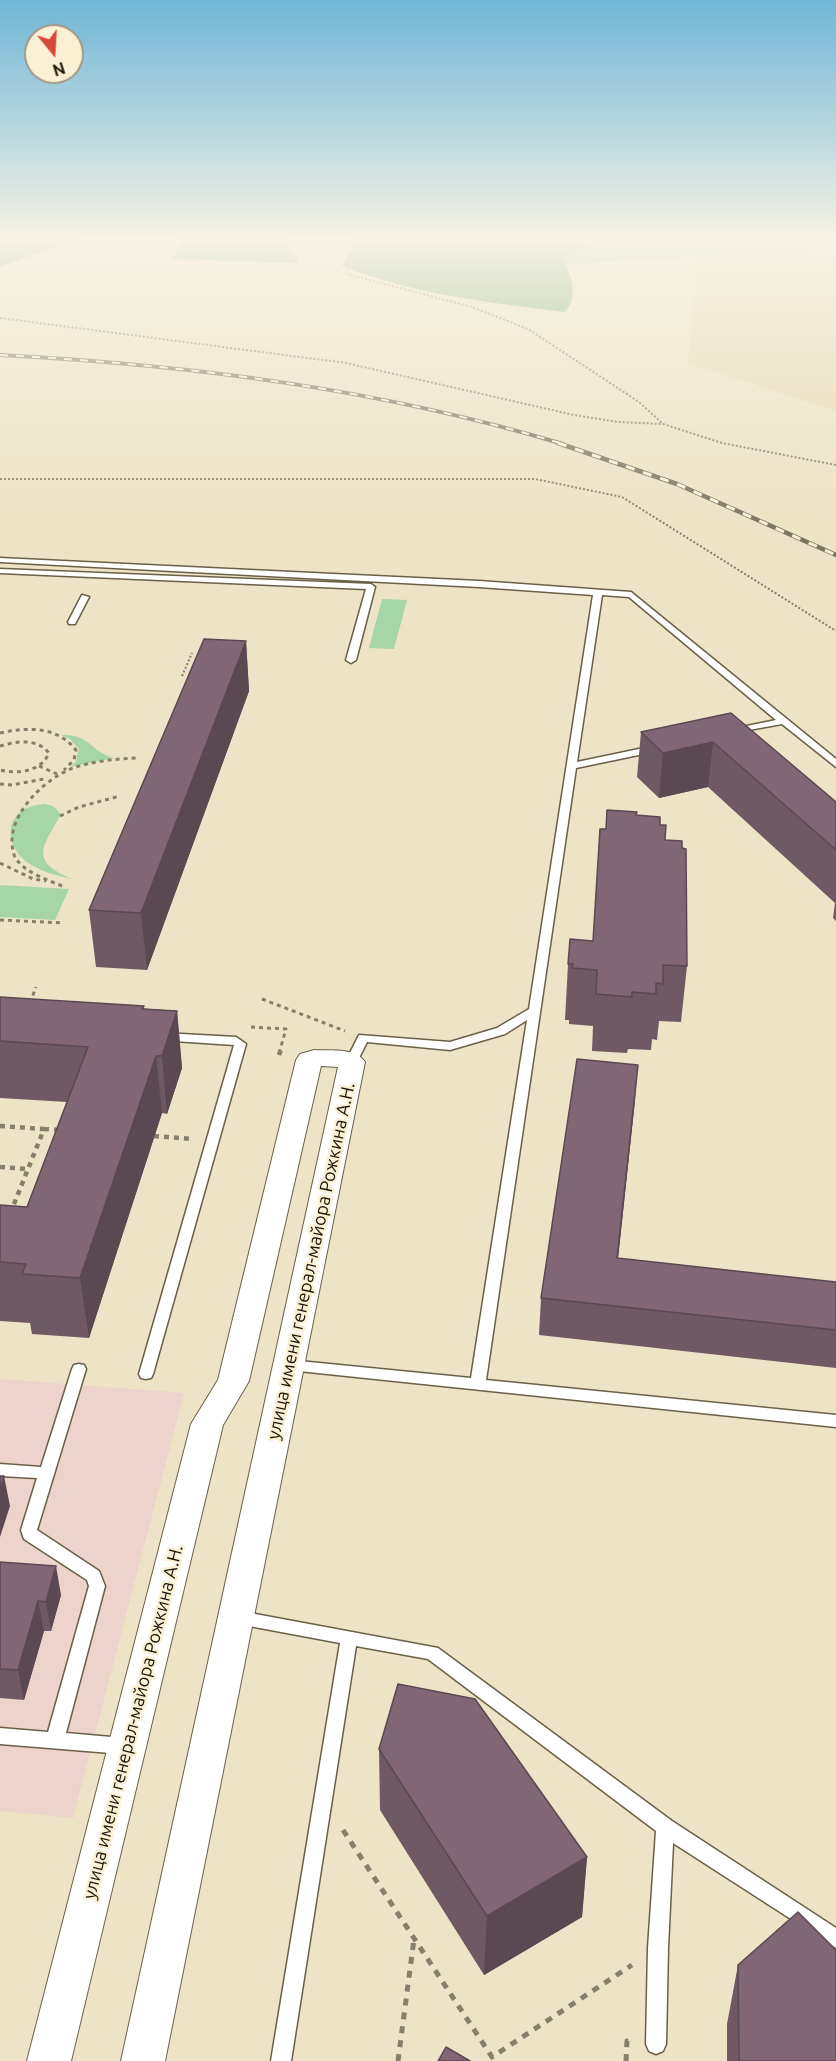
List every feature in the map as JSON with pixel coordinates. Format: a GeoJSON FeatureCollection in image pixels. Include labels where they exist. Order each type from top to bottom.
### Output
{"type":"FeatureCollection","features":[{"type":"Feature","properties":{"kind":"street","name":"улица имени генерал-майора Рожкина А.Н."},"geometry":{"type":"LineString","coordinates":[[49,2061],[207,1424],[233,1381],[309,1060],[358,1049],[289,1365],[143,2061]]}},
{"type":"Feature","properties":{"kind":"lane"},"geometry":{"type":"LineString","coordinates":[[0,560],[479,584],[631,595],[836,764]]}},
{"type":"Feature","properties":{"kind":"lane"},"geometry":{"type":"LineString","coordinates":[[0,571],[370,587],[351,660]]}},
{"type":"Feature","properties":{"kind":"lane"},"geometry":{"type":"LineString","coordinates":[[478,1384],[598,592]]}},
{"type":"Feature","properties":{"kind":"lane"},"geometry":{"type":"LineString","coordinates":[[72,622],[85,597]]}},
{"type":"Feature","properties":{"kind":"lane"},"geometry":{"type":"LineString","coordinates":[[728,733],[784,721]]}},
{"type":"Feature","properties":{"kind":"lane"},"geometry":{"type":"LineString","coordinates":[[572,766],[661,747]]}},
{"type":"Feature","properties":{"kind":"lane"},"geometry":{"type":"LineString","coordinates":[[358,1049],[450,1046],[501,1031],[534,1011]]}},
{"type":"Feature","properties":{"kind":"lane"},"geometry":{"type":"LineString","coordinates":[[146,1374],[239,1042],[156,1036]]}},
{"type":"Feature","properties":{"kind":"lane"},"geometry":{"type":"LineString","coordinates":[[289,1365],[836,1421]]}},
{"type":"Feature","properties":{"kind":"lane"},"geometry":{"type":"LineString","coordinates":[[55,1740],[97,1586],[93,1576],[30,1534],[79,1369]]}},
{"type":"Feature","properties":{"kind":"lane"},"geometry":{"type":"LineString","coordinates":[[0,1470],[47,1473]]}},
{"type":"Feature","properties":{"kind":"lane"},"geometry":{"type":"LineString","coordinates":[[237,1618],[432,1653],[665,1827],[836,1939]]}},
{"type":"Feature","properties":{"kind":"lane"},"geometry":{"type":"LineString","coordinates":[[281,2061],[349,1637]]}},
{"type":"Feature","properties":{"kind":"lane"},"geometry":{"type":"LineString","coordinates":[[0,1736],[127,1746]]}},
{"type":"Feature","properties":{"kind":"lane"},"geometry":{"type":"LineString","coordinates":[[656,2044],[658,1948],[665,1827]]}},
{"type":"Feature","properties":{"kind":"path"},"geometry":{"type":"LineString","coordinates":[[132,335],[346,363],[402,374],[559,414],[610,422],[663,424],[722,443],[836,465]]}},
{"type":"Feature","properties":{"kind":"path"},"geometry":{"type":"LineString","coordinates":[[537,335],[639,402],[663,424]]}},
{"type":"Feature","properties":{"kind":"path"},"geometry":{"type":"LineString","coordinates":[[0,478],[535,479],[622,497],[836,631]]}},
{"type":"Feature","properties":{"kind":"path"},"geometry":{"type":"LineString","coordinates":[[182,676],[192,653]]}},
{"type":"Feature","properties":{"kind":"path"},"geometry":{"type":"LineString","coordinates":[[0,733],[24,729],[43,730],[59,734],[70,741],[76,750],[74,760],[66,769],[33,788]]}},
{"type":"Feature","properties":{"kind":"path"},"geometry":{"type":"LineString","coordinates":[[0,746],[21,742],[40,745],[49,753],[48,758],[39,766],[26,770],[0,770]]}},
{"type":"Feature","properties":{"kind":"path"},"geometry":{"type":"LineString","coordinates":[[0,784],[33,783],[84,765],[137,758]]}},
{"type":"Feature","properties":{"kind":"path"},"geometry":{"type":"LineString","coordinates":[[39,766],[57,774]]}},
{"type":"Feature","properties":{"kind":"path"},"geometry":{"type":"LineString","coordinates":[[60,816],[79,807],[120,796]]}},
{"type":"Feature","properties":{"kind":"path"},"geometry":{"type":"LineString","coordinates":[[6,836],[13,856],[24,867],[62,886]]}},
{"type":"Feature","properties":{"kind":"path"},"geometry":{"type":"LineString","coordinates":[[0,863],[33,879],[56,883]]}},
{"type":"Feature","properties":{"kind":"path"},"geometry":{"type":"LineString","coordinates":[[0,920],[64,924]]}},
{"type":"Feature","properties":{"kind":"path"},"geometry":{"type":"LineString","coordinates":[[26,1011],[36,987]]}},
{"type":"Feature","properties":{"kind":"path"},"geometry":{"type":"LineString","coordinates":[[262,999],[358,1049]]}},
{"type":"Feature","properties":{"kind":"path"},"geometry":{"type":"LineString","coordinates":[[0,1126],[64,1130]]}},
{"type":"Feature","properties":{"kind":"path"},"geometry":{"type":"LineString","coordinates":[[11,1211],[44,1129]]}},
{"type":"Feature","properties":{"kind":"path"},"geometry":{"type":"LineString","coordinates":[[154,1136],[213,1140]]}},
{"type":"Feature","properties":{"kind":"path"},"geometry":{"type":"LineString","coordinates":[[0,1167],[28,1169]]}},
{"type":"Feature","properties":{"kind":"path"},"geometry":{"type":"LineString","coordinates":[[324,1802],[494,2059],[658,1948]]}},
{"type":"Feature","properties":{"kind":"path"},"geometry":{"type":"LineString","coordinates":[[398,2061],[414,1938]]}},
{"type":"Feature","properties":{"kind":"shaded area"},"geometry":{"type":"Polygon","coordinates":[[[691,335],[836,335],[836,411],[688,363],[691,335]]]}},
{"type":"Feature","properties":{"kind":"shaded area"},"geometry":{"type":"Polygon","coordinates":[[[0,1379],[184,1393],[73,1818],[0,1811],[0,1379]]]}},
{"type":"Feature","properties":{"kind":"green space"},"geometry":{"type":"Polygon","coordinates":[[[382,599],[407,600],[394,649],[369,648],[382,599]]]}},
{"type":"Feature","properties":{"kind":"green space"},"geometry":{"type":"Polygon","coordinates":[[[61,735],[78,737],[114,758],[71,767],[76,761],[79,749],[70,739],[61,735]]]}},
{"type":"Feature","properties":{"kind":"green space"},"geometry":{"type":"Polygon","coordinates":[[[44,804],[53,806],[61,814],[45,844],[44,859],[58,872],[72,879],[29,864],[12,842],[12,824],[16,817],[23,810],[44,804]]]}},
{"type":"Feature","properties":{"kind":"green space"},"geometry":{"type":"Polygon","coordinates":[[[0,885],[69,889],[55,920],[0,917],[0,885]]]}},
{"type":"Feature","properties":{"kind":"building"},"geometry":{"type":"Polygon","coordinates":[[[204,639],[246,641],[141,913],[89,910],[204,639]]]}},
{"type":"Feature","properties":{"kind":"building"},"geometry":{"type":"Polygon","coordinates":[[[731,713],[836,802],[836,850],[713,742],[663,753],[641,732],[731,713]]]}},
{"type":"Feature","properties":{"kind":"building"},"geometry":{"type":"Polygon","coordinates":[[[607,810],[637,812],[636,815],[660,817],[660,825],[666,825],[665,840],[682,841],[682,848],[686,849],[687,966],[663,965],[663,984],[656,983],[656,994],[632,992],[632,997],[596,994],[597,970],[572,968],[573,964],[568,964],[570,939],[593,941],[600,829],[606,829],[607,810]]]}},
{"type":"Feature","properties":{"kind":"building"},"geometry":{"type":"Polygon","coordinates":[[[0,997],[144,1006],[142,1009],[177,1011],[162,1056],[156,1056],[80,1278],[22,1274],[26,1264],[0,1262],[0,1205],[27,1207],[88,1047],[0,1041],[0,997]]]}},
{"type":"Feature","properties":{"kind":"building"},"geometry":{"type":"Polygon","coordinates":[[[577,1059],[638,1065],[617,1258],[836,1282],[836,1330],[541,1298],[577,1059]]]}},
{"type":"Feature","properties":{"kind":"building"},"geometry":{"type":"Polygon","coordinates":[[[0,1476],[4,1476],[0,1490],[0,1476]]]}},
{"type":"Feature","properties":{"kind":"building"},"geometry":{"type":"Polygon","coordinates":[[[0,1562],[56,1566],[46,1602],[38,1601],[18,1670],[0,1669],[0,1562]]]}},
{"type":"Feature","properties":{"kind":"building"},"geometry":{"type":"Polygon","coordinates":[[[398,1684],[475,1699],[587,1857],[487,1916],[379,1749],[398,1684]]]}},
{"type":"Feature","properties":{"kind":"building"},"geometry":{"type":"Polygon","coordinates":[[[798,1912],[836,1950],[836,2061],[739,2061],[738,1965],[798,1912]]]}},
{"type":"Feature","properties":{"kind":"building"},"geometry":{"type":"Polygon","coordinates":[[[446,2047],[470,2061],[438,2061],[446,2047]]]}},
{"type":"Feature","properties":{"kind":"railway"},"geometry":{"type":"LineString","coordinates":[[0,355],[143,365],[354,394],[424,408],[563,444]]}},
{"type":"Feature","properties":{"kind":"railway"},"geometry":{"type":"LineString","coordinates":[[558,443],[677,484],[836,555]]}}]}
